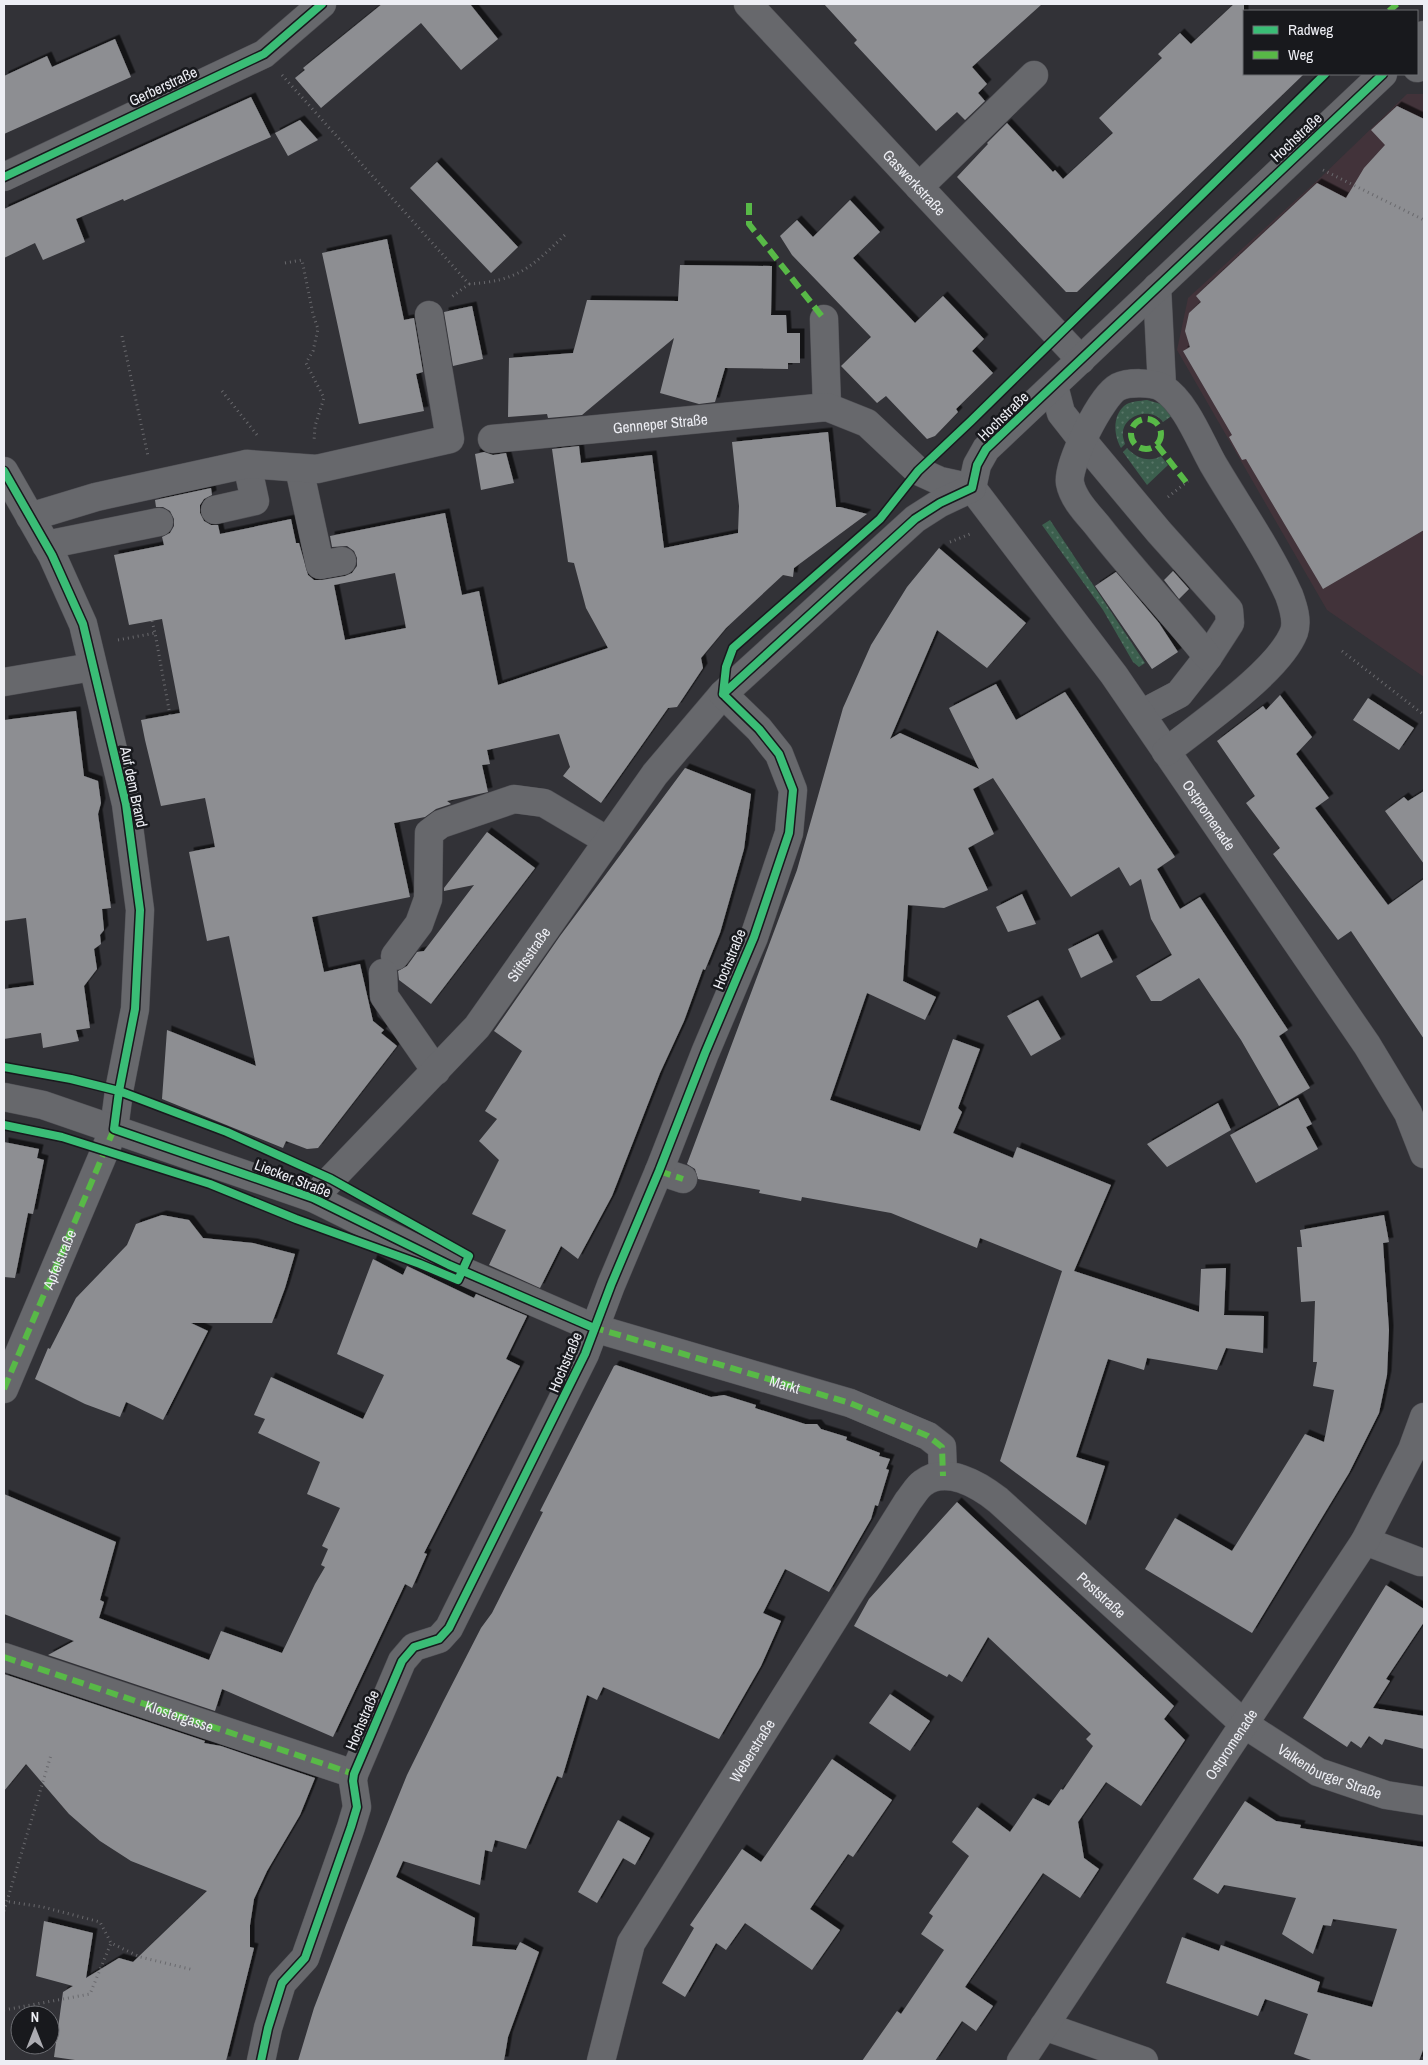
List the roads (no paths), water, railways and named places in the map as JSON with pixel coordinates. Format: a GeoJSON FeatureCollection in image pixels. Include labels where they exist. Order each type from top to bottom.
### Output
{"type":"FeatureCollection","features":[{"type":"Feature","properties":{"kind":"street","name":"Gerberstraße"},"geometry":{"type":"LineString","coordinates":[[4,177],[264,54],[322,4]]}},
{"type":"Feature","properties":{"kind":"street","name":"Gaswerkstraße"},"geometry":{"type":"LineString","coordinates":[[748,4],[1081,360]]}},
{"type":"Feature","properties":{"kind":"street"},"geometry":{"type":"LineString","coordinates":[[919,187],[1034,75]]}},
{"type":"Feature","properties":{"kind":"street","name":"Hochstraße"},"geometry":{"type":"LineString","coordinates":[[972,488],[977,465],[986,448],[1382,75]]}},
{"type":"Feature","properties":{"kind":"street"},"geometry":{"type":"LineString","coordinates":[[1157,287],[1162,387]]}},
{"type":"Feature","properties":{"kind":"street"},"geometry":{"type":"LineString","coordinates":[[30,517],[96,497],[247,464],[306,459],[318,469],[450,439],[429,315]]}},
{"type":"Feature","properties":{"kind":"street"},"geometry":{"type":"LineString","coordinates":[[824,320],[827,407]]}},
{"type":"Feature","properties":{"kind":"street"},"geometry":{"type":"LineString","coordinates":[[1166,752],[1227,705],[1284,652],[1295,630],[1295,614],[1289,596],[1266,551],[1214,466],[1182,407],[1162,387],[1143,382],[1118,387],[1098,409],[1071,467],[1070,482],[1077,500],[1125,561],[1180,621],[1208,656]]}},
{"type":"Feature","properties":{"kind":"street"},"geometry":{"type":"LineString","coordinates":[[1054,386],[1060,413],[1145,515],[1229,610],[1230,623],[1179,694],[1141,714]]}},
{"type":"Feature","properties":{"kind":"street","name":"Genneper Straße"},"geometry":{"type":"LineString","coordinates":[[492,439],[827,407],[867,423],[918,471],[940,481],[972,488]]}},
{"type":"Feature","properties":{"kind":"street"},"geometry":{"type":"LineString","coordinates":[[306,459],[320,565],[342,561]]}},
{"type":"Feature","properties":{"kind":"street"},"geometry":{"type":"LineString","coordinates":[[215,510],[255,501],[247,464]]}},
{"type":"Feature","properties":{"kind":"street","name":"Auf dem Brand"},"geometry":{"type":"LineString","coordinates":[[4,471],[46,545],[83,624],[126,804],[140,910],[135,1009],[119,1091],[114,1129]]}},
{"type":"Feature","properties":{"kind":"street"},"geometry":{"type":"LineString","coordinates":[[723,694],[915,519],[940,503],[972,488]]}},
{"type":"Feature","properties":{"kind":"street","name":"Ostpromenade"},"geometry":{"type":"LineString","coordinates":[[972,488],[1141,714],[1367,1045],[1408,1112],[1424,1154]]}},
{"type":"Feature","properties":{"kind":"street"},"geometry":{"type":"LineString","coordinates":[[46,545],[159,522]]}},
{"type":"Feature","properties":{"kind":"street"},"geometry":{"type":"LineString","coordinates":[[4,682],[90,657]]}},
{"type":"Feature","properties":{"kind":"street","name":"Hochstraße"},"geometry":{"type":"LineString","coordinates":[[262,2061],[268,2028],[282,1983],[305,1958],[351,1827],[357,1807],[353,1781],[354,1774],[402,1661],[414,1648],[439,1639],[449,1628],[576,1377],[594,1328],[671,1175],[705,1053],[754,937],[789,833],[793,790],[779,754],[759,729],[723,694]]}},
{"type":"Feature","properties":{"kind":"street","name":"Stiftsstraße"},"geometry":{"type":"LineString","coordinates":[[313,1198],[477,1028],[655,774],[723,694]]}},
{"type":"Feature","properties":{"kind":"street"},"geometry":{"type":"LineString","coordinates":[[436,1070],[384,996],[389,965],[419,924],[428,900],[429,833],[440,824],[514,799],[544,803],[608,841]]}},
{"type":"Feature","properties":{"kind":"street","name":"Liecker Straße"},"geometry":{"type":"LineString","coordinates":[[4,1097],[43,1105],[313,1198],[450,1265],[594,1328]]}},
{"type":"Feature","properties":{"kind":"street","name":"Apfelstraße"},"geometry":{"type":"LineString","coordinates":[[4,1389],[114,1129]]}},
{"type":"Feature","properties":{"kind":"street","name":"Markt"},"geometry":{"type":"LineString","coordinates":[[594,1328],[859,1407],[928,1436],[942,1447],[948,1476]]}},
{"type":"Feature","properties":{"kind":"street","name":"Ostpromenade"},"geometry":{"type":"LineString","coordinates":[[1021,2061],[1365,1541],[1412,1450],[1424,1417]]}},
{"type":"Feature","properties":{"kind":"street","name":"Poststraße"},"geometry":{"type":"LineString","coordinates":[[948,1476],[971,1483],[998,1500],[1244,1724]]}},
{"type":"Feature","properties":{"kind":"street","name":"Weberstraße"},"geometry":{"type":"LineString","coordinates":[[601,2061],[631,1942],[908,1501],[922,1483],[933,1477],[948,1476]]}},
{"type":"Feature","properties":{"kind":"street"},"geometry":{"type":"LineString","coordinates":[[1365,1541],[1424,1562]]}},
{"type":"Feature","properties":{"kind":"street","name":"Klostergasse"},"geometry":{"type":"LineString","coordinates":[[4,1657],[354,1774]]}},
{"type":"Feature","properties":{"kind":"street","name":"Valkenburger Straße"},"geometry":{"type":"LineString","coordinates":[[1244,1724],[1318,1772],[1386,1795],[1424,1801]]}},
{"type":"Feature","properties":{"kind":"street"},"geometry":{"type":"LineString","coordinates":[[1044,2026],[1144,2061]]}}]}
